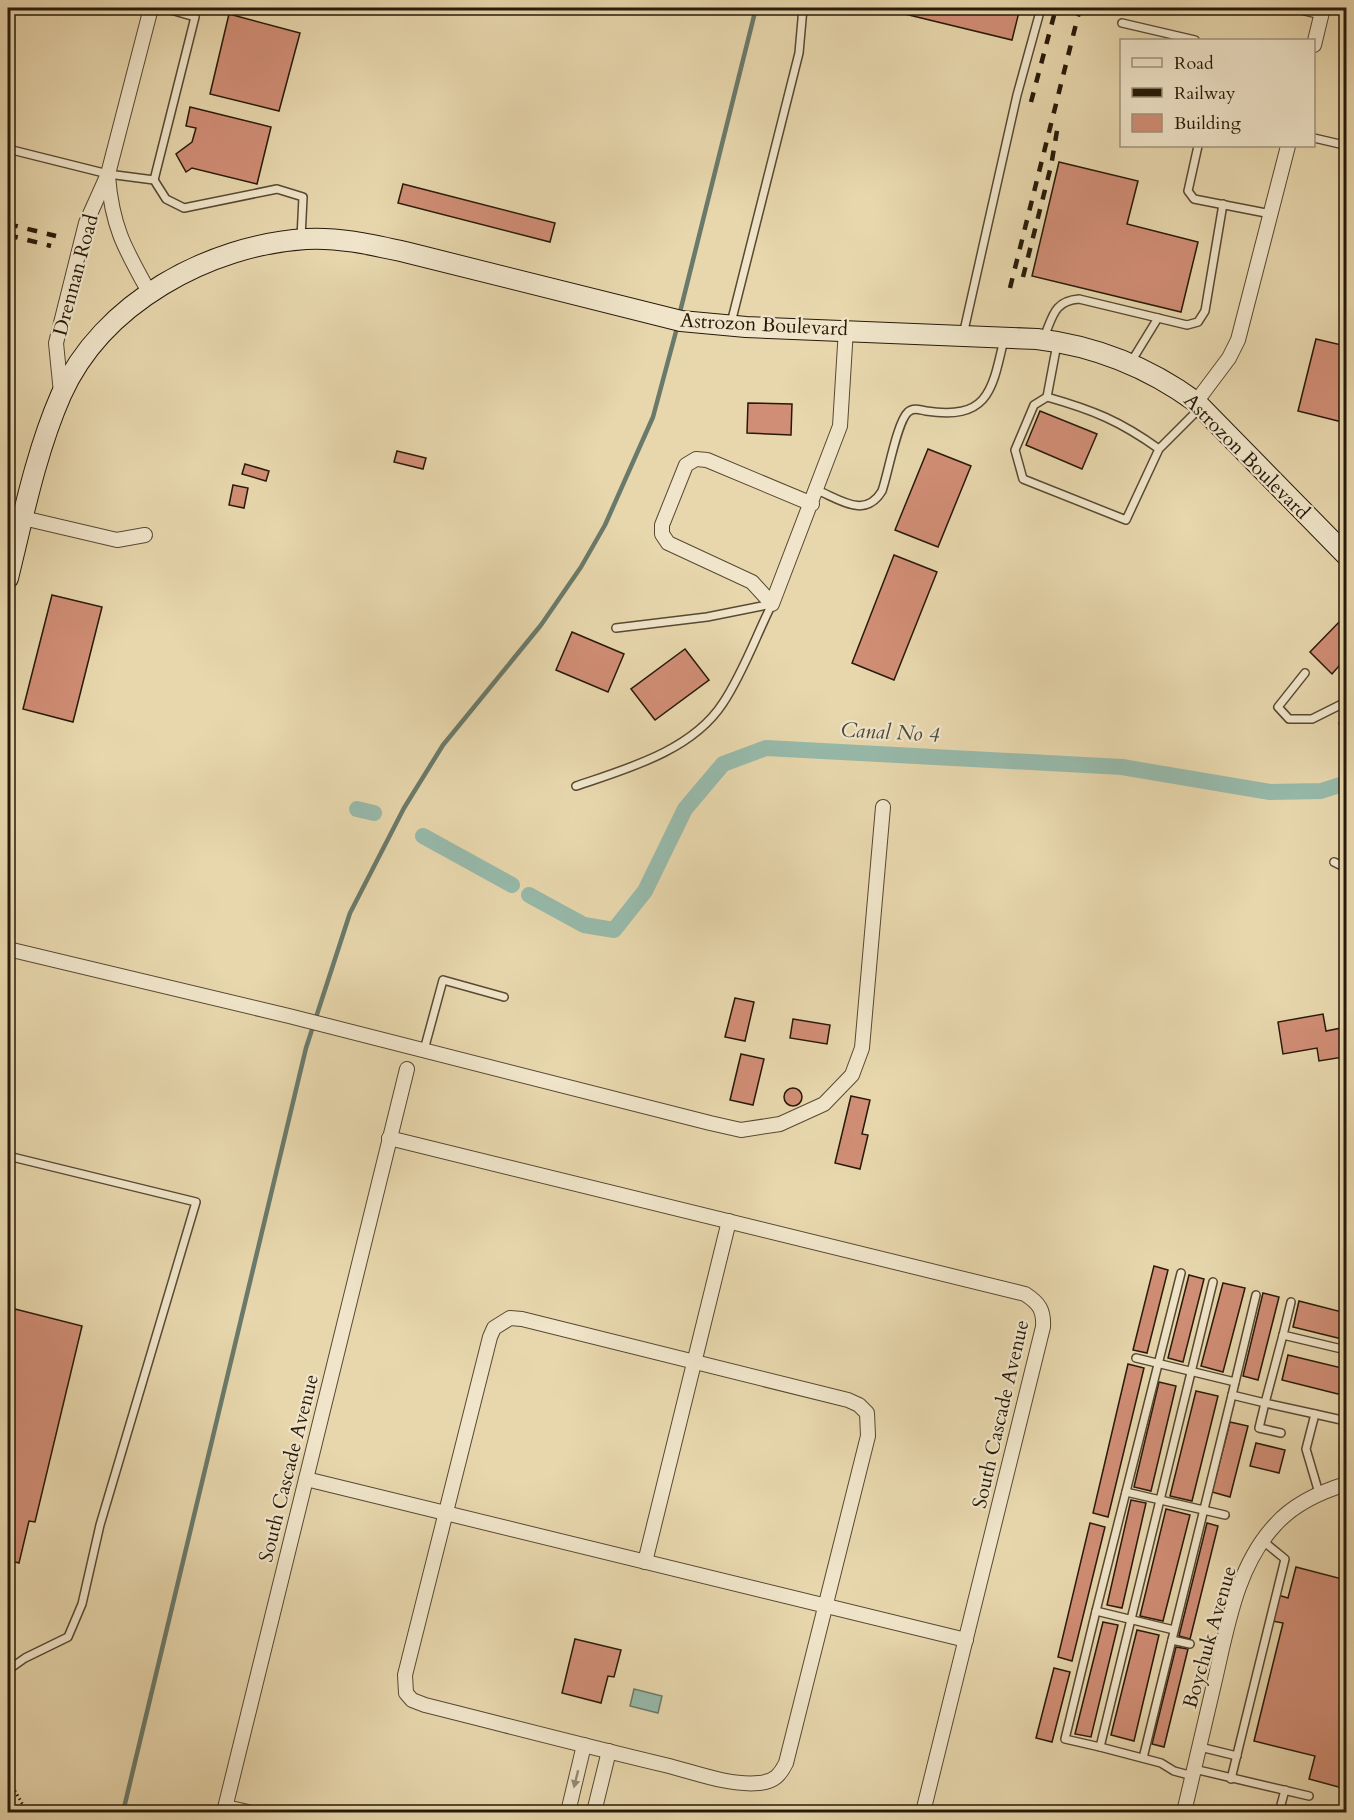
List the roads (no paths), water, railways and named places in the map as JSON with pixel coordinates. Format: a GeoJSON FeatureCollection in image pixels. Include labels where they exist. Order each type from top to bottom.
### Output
{"type":"FeatureCollection","features":[{"type":"Feature","properties":{"kind":"main road","name":"Astrozon Boulevard"},"geometry":{"type":"LineString","coordinates":[[62,394],[79,364],[101,336],[149,292],[230,254],[260,245],[301,240],[366,244],[649,315],[723,326],[846,329],[1004,337],[1050,340],[1092,350],[1169,382],[1198,404],[1347,555]]}},
{"type":"Feature","properties":{"kind":"main road","name":"Drennan Road"},"geometry":{"type":"LineString","coordinates":[[9,567],[62,394]]}},
{"type":"Feature","properties":{"kind":"street","name":"Drennan Road"},"geometry":{"type":"LineString","coordinates":[[62,394],[56,344],[86,223],[108,174],[151,8]]}},
{"type":"Feature","properties":{"kind":"street"},"geometry":{"type":"LineString","coordinates":[[1315,41],[1322,11]]}},
{"type":"Feature","properties":{"kind":"street"},"geometry":{"type":"LineString","coordinates":[[1198,404],[1238,340],[1288,147]]}},
{"type":"Feature","properties":{"kind":"street"},"geometry":{"type":"LineString","coordinates":[[108,174],[111,210],[117,229],[149,292]]}},
{"type":"Feature","properties":{"kind":"street"},"geometry":{"type":"LineString","coordinates":[[814,497],[707,460],[696,459],[686,465],[662,525],[662,534],[668,543],[752,582],[772,604],[814,497],[840,426],[846,329]]}},
{"type":"Feature","properties":{"kind":"street"},"geometry":{"type":"LineString","coordinates":[[23,518],[117,540],[145,535]]}},
{"type":"Feature","properties":{"kind":"street"},"geometry":{"type":"LineString","coordinates":[[8,949],[289,1016],[741,1130],[780,1124],[824,1104],[852,1075],[862,1048],[883,807]]}},
{"type":"Feature","properties":{"kind":"street","name":"South Cascade Avenue"},"geometry":{"type":"LineString","coordinates":[[248,1812],[225,1810],[407,1069]]}},
{"type":"Feature","properties":{"kind":"street","name":"South Cascade Avenue"},"geometry":{"type":"LineString","coordinates":[[389,1138],[1025,1294],[1040,1306],[1044,1314],[1043,1327],[924,1812]]}},
{"type":"Feature","properties":{"kind":"street"},"geometry":{"type":"LineString","coordinates":[[645,1562],[729,1221]]}},
{"type":"Feature","properties":{"kind":"street"},"geometry":{"type":"LineString","coordinates":[[510,1318],[522,1318],[848,1400],[859,1405],[867,1413],[868,1436],[786,1763],[780,1775],[770,1781],[757,1784],[732,1781],[412,1700],[406,1693],[405,1675],[446,1513],[490,1337],[501,1322],[510,1318]]}},
{"type":"Feature","properties":{"kind":"street"},"geometry":{"type":"LineString","coordinates":[[306,1479],[966,1640]]}},
{"type":"Feature","properties":{"kind":"street","name":"Boychuk Avenue"},"geometry":{"type":"LineString","coordinates":[[1184,1812],[1240,1587],[1248,1565],[1263,1540],[1284,1517],[1319,1493],[1347,1484]]}},
{"type":"Feature","properties":{"kind":"street"},"geometry":{"type":"LineString","coordinates":[[568,1812],[584,1745]]}},
{"type":"Feature","properties":{"kind":"street"},"geometry":{"type":"LineString","coordinates":[[594,1812],[609,1751]]}},
{"type":"Feature","properties":{"kind":"lane"},"geometry":{"type":"LineString","coordinates":[[164,8],[195,17],[154,180],[166,199],[184,208],[277,189],[303,197],[301,240]]}},
{"type":"Feature","properties":{"kind":"lane"},"geometry":{"type":"LineString","coordinates":[[723,326],[799,53],[803,8]]}},
{"type":"Feature","properties":{"kind":"lane"},"geometry":{"type":"LineString","coordinates":[[963,335],[1017,95],[1041,8]]}},
{"type":"Feature","properties":{"kind":"lane"},"geometry":{"type":"LineString","coordinates":[[1293,8],[1322,11]]}},
{"type":"Feature","properties":{"kind":"lane"},"geometry":{"type":"LineString","coordinates":[[1122,23],[1191,39]]}},
{"type":"Feature","properties":{"kind":"lane"},"geometry":{"type":"LineString","coordinates":[[1315,138],[1346,141]]}},
{"type":"Feature","properties":{"kind":"lane"},"geometry":{"type":"LineString","coordinates":[[1198,147],[1188,191],[1194,199],[1271,214]]}},
{"type":"Feature","properties":{"kind":"lane"},"geometry":{"type":"LineString","coordinates":[[8,149],[108,174],[154,180]]}},
{"type":"Feature","properties":{"kind":"lane"},"geometry":{"type":"LineString","coordinates":[[1047,397],[1050,340],[1057,308],[1065,300],[1079,299],[1186,325],[1198,322],[1205,311],[1223,204]]}},
{"type":"Feature","properties":{"kind":"lane"},"geometry":{"type":"LineString","coordinates":[[1130,364],[1158,318]]}},
{"type":"Feature","properties":{"kind":"lane"},"geometry":{"type":"LineString","coordinates":[[814,497],[858,507],[868,506],[877,500],[882,491],[907,412],[914,409],[952,414],[975,408],[986,396],[994,379],[1004,337]]}},
{"type":"Feature","properties":{"kind":"lane"},"geometry":{"type":"LineString","coordinates":[[1159,449],[1132,430],[1096,411],[1047,397],[1034,405],[1015,450],[1023,479],[1126,520],[1159,449],[1198,404]]}},
{"type":"Feature","properties":{"kind":"lane"},"geometry":{"type":"LineString","coordinates":[[616,628],[707,617],[772,604]]}},
{"type":"Feature","properties":{"kind":"lane"},"geometry":{"type":"LineString","coordinates":[[576,786],[631,767],[702,728],[722,705],[772,604]]}},
{"type":"Feature","properties":{"kind":"lane"},"geometry":{"type":"LineString","coordinates":[[1305,673],[1278,707],[1288,719],[1312,718],[1347,702]]}},
{"type":"Feature","properties":{"kind":"lane"},"geometry":{"type":"LineString","coordinates":[[1334,862],[1347,868]]}},
{"type":"Feature","properties":{"kind":"lane"},"geometry":{"type":"LineString","coordinates":[[424,1050],[443,980],[504,997]]}},
{"type":"Feature","properties":{"kind":"lane"},"geometry":{"type":"LineString","coordinates":[[8,1156],[196,1202],[99,1525],[82,1604],[68,1636],[25,1658],[8,1670]]}},
{"type":"Feature","properties":{"kind":"lane"},"geometry":{"type":"LineString","coordinates":[[1181,1273],[1065,1739],[1193,1773],[1309,1796]]}},
{"type":"Feature","properties":{"kind":"lane"},"geometry":{"type":"LineString","coordinates":[[1100,1747],[1213,1282]]}},
{"type":"Feature","properties":{"kind":"lane"},"geometry":{"type":"LineString","coordinates":[[1143,1758],[1256,1295]]}},
{"type":"Feature","properties":{"kind":"lane"},"geometry":{"type":"LineString","coordinates":[[1281,1434],[1259,1428],[1291,1302]]}},
{"type":"Feature","properties":{"kind":"lane"},"geometry":{"type":"LineString","coordinates":[[1283,1335],[1347,1350]]}},
{"type":"Feature","properties":{"kind":"lane"},"geometry":{"type":"LineString","coordinates":[[1136,1358],[1235,1382]]}},
{"type":"Feature","properties":{"kind":"lane"},"geometry":{"type":"LineString","coordinates":[[1232,1395],[1347,1421]]}},
{"type":"Feature","properties":{"kind":"lane"},"geometry":{"type":"LineString","coordinates":[[1315,1414],[1306,1449],[1319,1493]]}},
{"type":"Feature","properties":{"kind":"lane"},"geometry":{"type":"LineString","coordinates":[[1126,1492],[1225,1515]]}},
{"type":"Feature","properties":{"kind":"lane"},"geometry":{"type":"LineString","coordinates":[[1231,1779],[1285,1559],[1263,1540]]}},
{"type":"Feature","properties":{"kind":"lane"},"geometry":{"type":"LineString","coordinates":[[1096,1611],[1174,1630]]}},
{"type":"Feature","properties":{"kind":"lane"},"geometry":{"type":"LineString","coordinates":[[1172,1640],[1190,1644]]}},
{"type":"Feature","properties":{"kind":"lane"},"geometry":{"type":"LineString","coordinates":[[1200,1747],[1237,1756]]}},
{"type":"Feature","properties":{"kind":"lane"},"geometry":{"type":"LineString","coordinates":[[1279,1812],[1285,1790]]}},
{"type":"Feature","properties":{"kind":"waterway"},"geometry":{"type":"LineString","coordinates":[[679,316],[756,8]]}},
{"type":"Feature","properties":{"kind":"waterway"},"geometry":{"type":"LineString","coordinates":[[123,1812],[306,1048],[350,913],[404,808],[443,745],[541,625],[581,567],[605,525],[653,417],[678,324]]}},
{"type":"Feature","properties":{"kind":"waterway","name":"Canal No 4"},"geometry":{"type":"LineString","coordinates":[[529,895],[584,925],[614,930],[645,891],[685,809],[723,764],[766,748],[1122,767],[1270,792],[1321,791],[1346,783]]}},
{"type":"Feature","properties":{"kind":"waterway","name":"Canal No 4"},"geometry":{"type":"LineString","coordinates":[[357,809],[374,813]]}},
{"type":"Feature","properties":{"kind":"waterway","name":"Canal No 4"},"geometry":{"type":"LineString","coordinates":[[423,836],[512,885]]}},
{"type":"Feature","properties":{"kind":"railway"},"geometry":{"type":"LineString","coordinates":[[1031,102],[1056,8]]}},
{"type":"Feature","properties":{"kind":"railway"},"geometry":{"type":"LineString","coordinates":[[1010,288],[1080,8]]}},
{"type":"Feature","properties":{"kind":"railway"},"geometry":{"type":"LineString","coordinates":[[1023,277],[1051,166],[1058,125]]}},
{"type":"Feature","properties":{"kind":"railway"},"geometry":{"type":"LineString","coordinates":[[8,224],[56,236]]}},
{"type":"Feature","properties":{"kind":"railway"},"geometry":{"type":"LineString","coordinates":[[8,235],[51,246]]}}]}
